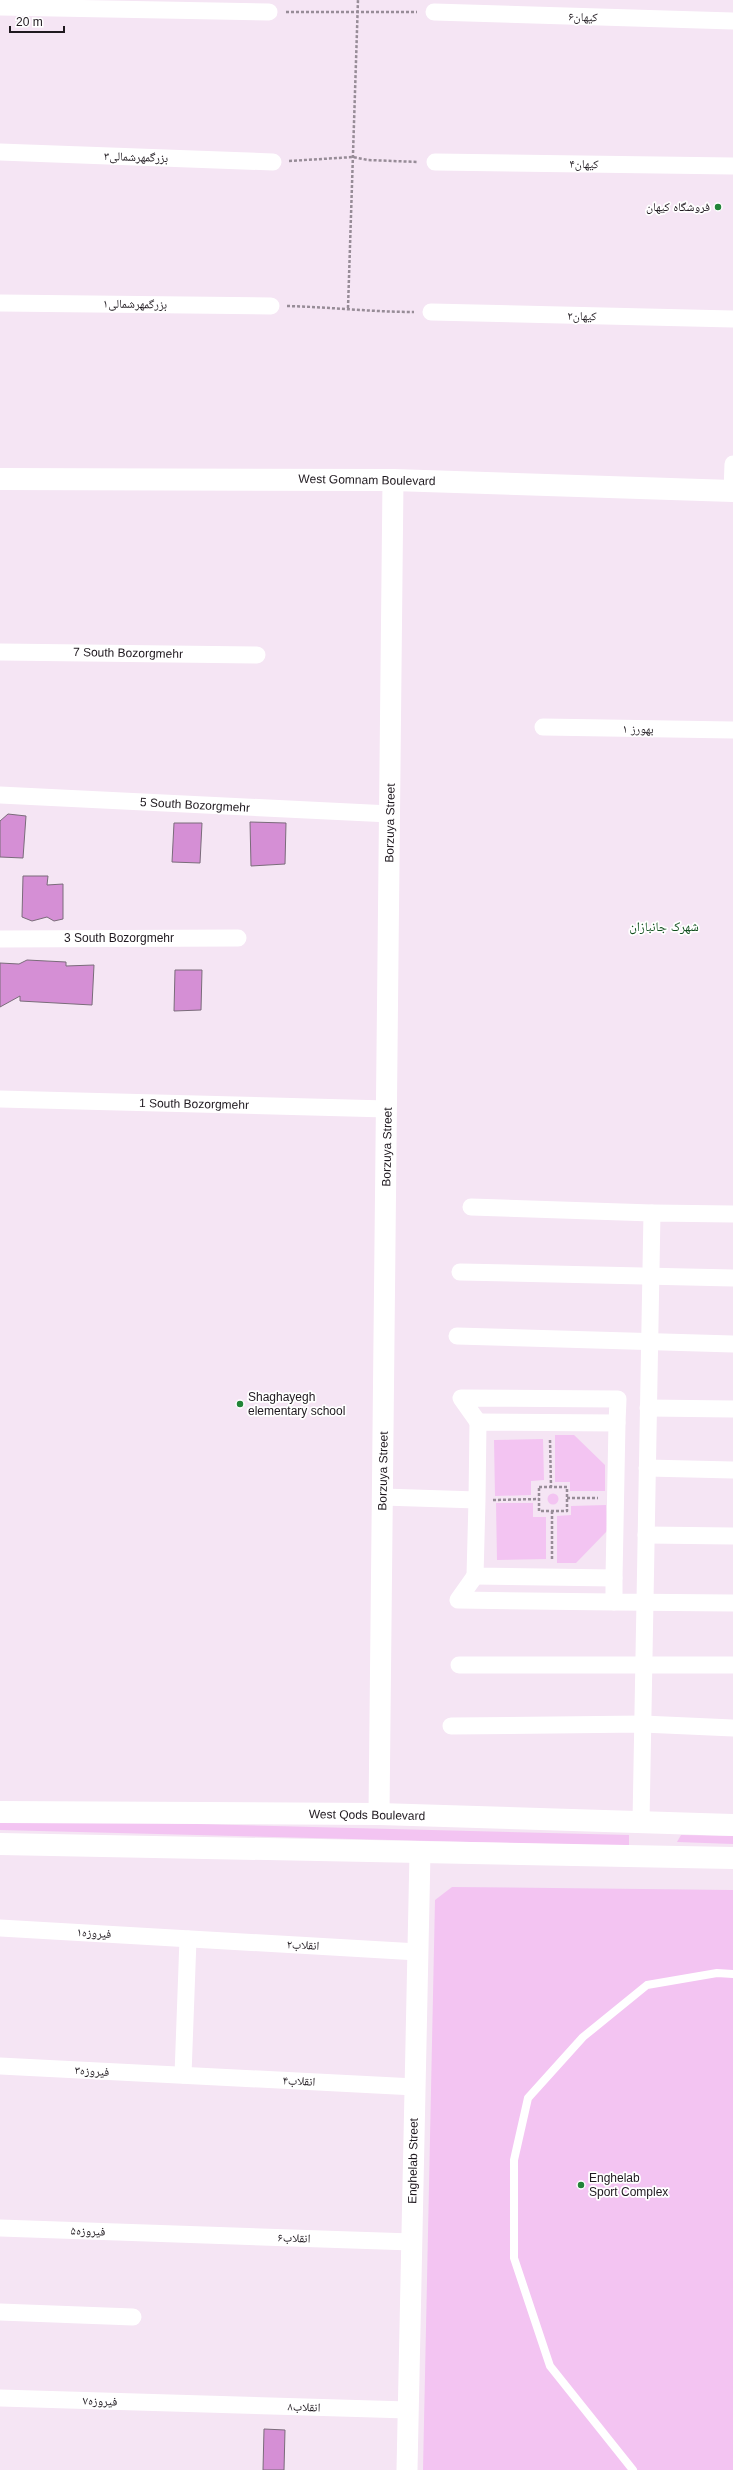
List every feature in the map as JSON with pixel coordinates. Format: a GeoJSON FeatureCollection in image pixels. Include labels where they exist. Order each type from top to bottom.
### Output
{"type":"FeatureCollection","features":[{"type":"Feature","properties":{"kind":"main road","name":"West Gomnam Boulevard"},"geometry":{"type":"LineString","coordinates":[[0,479],[393,480],[732,491]]}},
{"type":"Feature","properties":{"kind":"main road","name":"West Qods Boulevard"},"geometry":{"type":"LineString","coordinates":[[0,1812],[379,1814],[733,1825]]}},
{"type":"Feature","properties":{"kind":"main road"},"geometry":{"type":"LineString","coordinates":[[648,1822],[657,1857]]}},
{"type":"Feature","properties":{"kind":"main road"},"geometry":{"type":"LineString","coordinates":[[0,1844],[733,1858]]}},
{"type":"Feature","properties":{"kind":"street"},"geometry":{"type":"LineString","coordinates":[[0,7],[269,12]]}},
{"type":"Feature","properties":{"kind":"street","name":"کیهان۶"},"geometry":{"type":"LineString","coordinates":[[434,12],[733,21]]}},
{"type":"Feature","properties":{"kind":"street","name":"بزرگمهرشمالی۳"},"geometry":{"type":"LineString","coordinates":[[0,152],[273,162]]}},
{"type":"Feature","properties":{"kind":"street","name":"کیهان۴"},"geometry":{"type":"LineString","coordinates":[[435,162],[733,166]]}},
{"type":"Feature","properties":{"kind":"street","name":"بزرگمهرشمالی۱"},"geometry":{"type":"LineString","coordinates":[[0,303],[271,306]]}},
{"type":"Feature","properties":{"kind":"street","name":"کیهان۲"},"geometry":{"type":"LineString","coordinates":[[432,312],[733,319]]}},
{"type":"Feature","properties":{"kind":"street"},"geometry":{"type":"LineString","coordinates":[[732,491],[733,464]]}},
{"type":"Feature","properties":{"kind":"street","name":"Borzuya Street"},"geometry":{"type":"LineString","coordinates":[[379,1814],[393,480]]}},
{"type":"Feature","properties":{"kind":"street","name":"7 South Bozorgmehr"},"geometry":{"type":"LineString","coordinates":[[0,652],[257,655]]}},
{"type":"Feature","properties":{"kind":"street","name":"بهورز ۱"},"geometry":{"type":"LineString","coordinates":[[543,727],[733,730]]}},
{"type":"Feature","properties":{"kind":"street","name":"5 South Bozorgmehr"},"geometry":{"type":"LineString","coordinates":[[0,795],[390,814]]}},
{"type":"Feature","properties":{"kind":"street","name":"3 South Bozorgmehr"},"geometry":{"type":"LineString","coordinates":[[0,939],[238,938]]}},
{"type":"Feature","properties":{"kind":"street","name":"1 South Bozorgmehr"},"geometry":{"type":"LineString","coordinates":[[0,1100],[387,1109]]}},
{"type":"Feature","properties":{"kind":"street"},"geometry":{"type":"LineString","coordinates":[[471,1207],[733,1214]]}},
{"type":"Feature","properties":{"kind":"street"},"geometry":{"type":"LineString","coordinates":[[648,1822],[643,1724],[652,1213]]}},
{"type":"Feature","properties":{"kind":"street"},"geometry":{"type":"LineString","coordinates":[[460,1272],[733,1278]]}},
{"type":"Feature","properties":{"kind":"street"},"geometry":{"type":"LineString","coordinates":[[457,1336],[733,1344]]}},
{"type":"Feature","properties":{"kind":"street"},"geometry":{"type":"LineString","coordinates":[[614,1602],[618,1399],[461,1398],[478,1422],[477,1500],[475,1576],[458,1600],[614,1602],[733,1603]]}},
{"type":"Feature","properties":{"kind":"street"},"geometry":{"type":"LineString","coordinates":[[648,1408],[733,1409]]}},
{"type":"Feature","properties":{"kind":"street"},"geometry":{"type":"LineString","coordinates":[[478,1422],[617,1423]]}},
{"type":"Feature","properties":{"kind":"street"},"geometry":{"type":"LineString","coordinates":[[647,1468],[733,1470]]}},
{"type":"Feature","properties":{"kind":"street"},"geometry":{"type":"LineString","coordinates":[[383,1497],[477,1500]]}},
{"type":"Feature","properties":{"kind":"street"},"geometry":{"type":"LineString","coordinates":[[646,1535],[733,1536]]}},
{"type":"Feature","properties":{"kind":"street"},"geometry":{"type":"LineString","coordinates":[[475,1576],[614,1578]]}},
{"type":"Feature","properties":{"kind":"street"},"geometry":{"type":"LineString","coordinates":[[459,1665],[733,1665]]}},
{"type":"Feature","properties":{"kind":"street"},"geometry":{"type":"LineString","coordinates":[[451,1726],[643,1724],[733,1728]]}},
{"type":"Feature","properties":{"kind":"street","name":"Enghelab Street"},"geometry":{"type":"LineString","coordinates":[[407,2470],[420,1853]]}},
{"type":"Feature","properties":{"kind":"street","name":"فیروزه۱"},"geometry":{"type":"LineString","coordinates":[[0,1928],[188,1939]]}},
{"type":"Feature","properties":{"kind":"street"},"geometry":{"type":"LineString","coordinates":[[183,2075],[188,1939]]}},
{"type":"Feature","properties":{"kind":"street","name":"انقلاب۲"},"geometry":{"type":"LineString","coordinates":[[188,1939],[418,1952]]}},
{"type":"Feature","properties":{"kind":"street","name":"فیروزه۳"},"geometry":{"type":"LineString","coordinates":[[0,2066],[183,2075]]}},
{"type":"Feature","properties":{"kind":"street","name":"انقلاب۴"},"geometry":{"type":"LineString","coordinates":[[183,2075],[415,2088]]}},
{"type":"Feature","properties":{"kind":"street","name":"فیروزه۵"},"geometry":{"type":"LineString","coordinates":[[0,2228],[177,2234]]}},
{"type":"Feature","properties":{"kind":"street","name":"انقلاب۶"},"geometry":{"type":"LineString","coordinates":[[177,2234],[412,2242]]}},
{"type":"Feature","properties":{"kind":"street"},"geometry":{"type":"LineString","coordinates":[[0,2312],[133,2316]]}},
{"type":"Feature","properties":{"kind":"street","name":"فیروزه۷"},"geometry":{"type":"LineString","coordinates":[[0,2398],[201,2404]]}},
{"type":"Feature","properties":{"kind":"street","name":"انقلاب۸"},"geometry":{"type":"LineString","coordinates":[[201,2404],[408,2410]]}},
{"type":"Feature","properties":{"kind":"lane"},"geometry":{"type":"LineString","coordinates":[[633,2470],[550,2366],[514,2258],[514,2160],[528,2098],[583,2037],[647,1985],[717,1973],[733,1974]]}},
{"type":"Feature","properties":{"kind":"path"},"geometry":{"type":"LineString","coordinates":[[348,308],[358,0]]}},
{"type":"Feature","properties":{"kind":"path"},"geometry":{"type":"LineString","coordinates":[[269,12],[434,12]]}},
{"type":"Feature","properties":{"kind":"path"},"geometry":{"type":"LineString","coordinates":[[273,162],[353,157],[368,160],[435,162]]}},
{"type":"Feature","properties":{"kind":"path"},"geometry":{"type":"LineString","coordinates":[[271,306],[348,308],[364,312],[432,312]]}},
{"type":"Feature","properties":{"kind":"path"},"geometry":{"type":"LineString","coordinates":[[550,1422],[550,1487]]}},
{"type":"Feature","properties":{"kind":"path"},"geometry":{"type":"LineString","coordinates":[[538,1487],[567,1487],[567,1498],[567,1511],[539,1511],[538,1487]]}},
{"type":"Feature","properties":{"kind":"path"},"geometry":{"type":"LineString","coordinates":[[567,1498],[616,1498]]}},
{"type":"Feature","properties":{"kind":"path"},"geometry":{"type":"LineString","coordinates":[[477,1500],[539,1499]]}},
{"type":"Feature","properties":{"kind":"path"},"geometry":{"type":"LineString","coordinates":[[552,1511],[552,1577]]}},
{"type":"Feature","properties":{"kind":"shaded area"},"geometry":{"type":"Polygon","coordinates":[[[555,1435],[574,1435],[605,1465],[605,1491],[570,1491],[570,1482],[555,1482],[555,1435]]]}},
{"type":"Feature","properties":{"kind":"shaded area"},"geometry":{"type":"Polygon","coordinates":[[[543,1439],[544,1480],[531,1481],[531,1495],[495,1496],[494,1440],[543,1439]]]}},
{"type":"Feature","properties":{"kind":"shaded area"},"geometry":{"type":"Polygon","coordinates":[[[553,1493],[557,1495],[559,1499],[557,1503],[553,1505],[549,1503],[547,1499],[549,1495],[553,1493]]]}},
{"type":"Feature","properties":{"kind":"shaded area"},"geometry":{"type":"Polygon","coordinates":[[[496,1503],[533,1503],[533,1517],[546,1517],[546,1559],[497,1560],[496,1503]]]}},
{"type":"Feature","properties":{"kind":"shaded area"},"geometry":{"type":"Polygon","coordinates":[[[606,1505],[607,1531],[576,1563],[557,1563],[557,1516],[571,1515],[571,1506],[606,1505]]]}},
{"type":"Feature","properties":{"kind":"shaded area"},"geometry":{"type":"Polygon","coordinates":[[[0,1819],[629,1835],[629,1846],[0,1830],[0,1819]]]}},
{"type":"Feature","properties":{"kind":"shaded area"},"geometry":{"type":"Polygon","coordinates":[[[681,1835],[733,1836],[733,1844],[677,1842],[681,1835]]]}},
{"type":"Feature","properties":{"kind":"shaded area","name":"Enghelab Sport Complex"},"geometry":{"type":"Polygon","coordinates":[[[452,1887],[733,1890],[733,2470],[423,2470],[435,1900],[452,1887]]]}},
{"type":"Feature","properties":{"kind":"building"},"geometry":{"type":"Polygon","coordinates":[[[8,814],[26,816],[23,858],[0,857],[0,821],[8,814]]]}},
{"type":"Feature","properties":{"kind":"building"},"geometry":{"type":"Polygon","coordinates":[[[250,822],[286,823],[285,864],[251,866],[250,822]]]}},
{"type":"Feature","properties":{"kind":"building"},"geometry":{"type":"Polygon","coordinates":[[[174,823],[202,823],[200,863],[172,862],[174,823]]]}},
{"type":"Feature","properties":{"kind":"building"},"geometry":{"type":"Polygon","coordinates":[[[23,876],[48,876],[47,885],[63,884],[63,919],[54,921],[47,917],[32,921],[22,917],[23,876]]]}},
{"type":"Feature","properties":{"kind":"building"},"geometry":{"type":"Polygon","coordinates":[[[27,960],[66,962],[66,966],[94,965],[92,1005],[20,1001],[20,996],[0,1007],[0,963],[19,964],[27,960]]]}},
{"type":"Feature","properties":{"kind":"building"},"geometry":{"type":"Polygon","coordinates":[[[175,970],[202,970],[201,1010],[174,1011],[175,970]]]}},
{"type":"Feature","properties":{"kind":"building"},"geometry":{"type":"Polygon","coordinates":[[[264,2429],[285,2430],[284,2470],[263,2470],[264,2429]]]}},
{"type":"Feature","properties":{"kind":"place","name":"فروشگاه کیهان"},"geometry":{"type":"Point","coordinates":[718,207]}},
{"type":"Feature","properties":{"kind":"place","name":"Shaghayegh elementary school"},"geometry":{"type":"Point","coordinates":[240,1404]}},
{"type":"Feature","properties":{"kind":"place","name":"Enghelab Sport Complex"},"geometry":{"type":"Point","coordinates":[581,2185]}},
{"type":"Feature","properties":{"kind":"district","name":"شهرک جانبازان"},"geometry":{"type":"Point","coordinates":[664,926]}}]}
